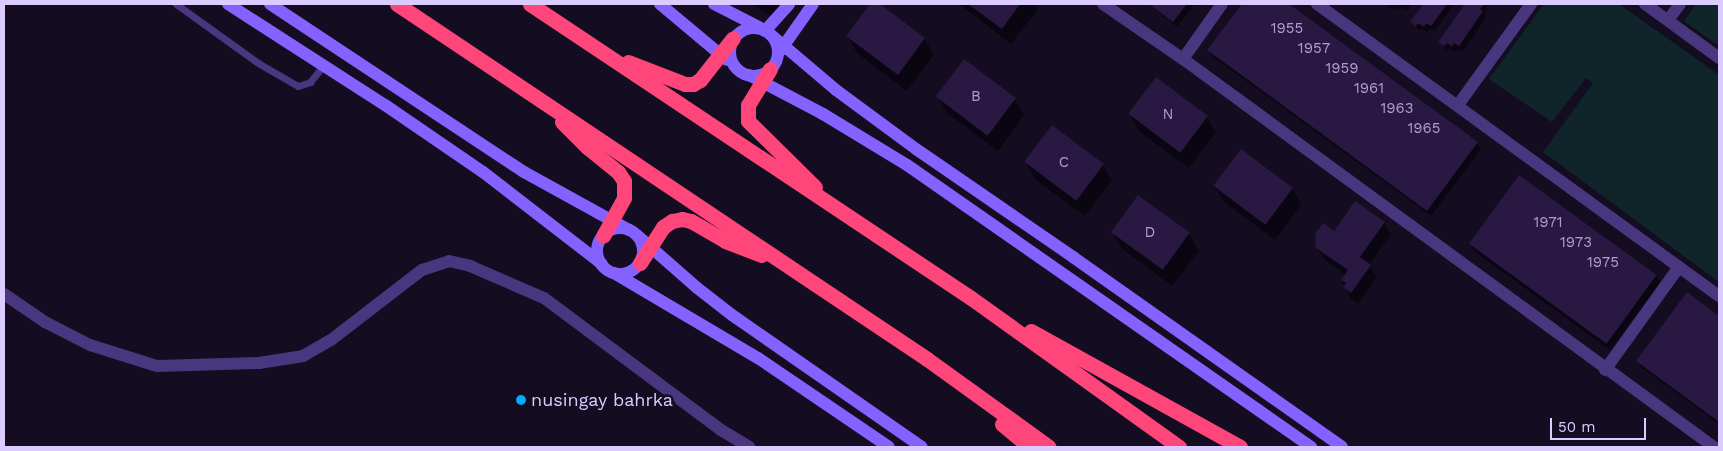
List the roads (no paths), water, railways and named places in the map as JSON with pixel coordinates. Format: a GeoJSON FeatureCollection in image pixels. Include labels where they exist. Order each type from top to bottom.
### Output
{"type":"FeatureCollection","features":[{"type":"Feature","properties":{"kind":"highway"},"geometry":{"type":"LineString","coordinates":[[397,4],[927,359],[1049,447]]}},
{"type":"Feature","properties":{"kind":"highway"},"geometry":{"type":"LineString","coordinates":[[530,4],[971,298],[1179,447]]}},
{"type":"Feature","properties":{"kind":"highway"},"geometry":{"type":"LineString","coordinates":[[604,52],[685,84],[696,82],[716,61],[733,38]]}},
{"type":"Feature","properties":{"kind":"highway"},"geometry":{"type":"LineString","coordinates":[[759,79],[747,110],[751,126],[791,161],[823,198]]}},
{"type":"Feature","properties":{"kind":"highway"},"geometry":{"type":"LineString","coordinates":[[546,104],[573,134],[622,176],[625,192],[603,236]]}},
{"type":"Feature","properties":{"kind":"highway"},"geometry":{"type":"LineString","coordinates":[[640,262],[638,238],[676,220],[686,220],[742,248],[779,260]]}},
{"type":"Feature","properties":{"kind":"highway"},"geometry":{"type":"LineString","coordinates":[[971,298],[1240,447]]}},
{"type":"Feature","properties":{"kind":"highway"},"geometry":{"type":"LineString","coordinates":[[927,359],[1029,447]]}},
{"type":"Feature","properties":{"kind":"street"},"geometry":{"type":"LineString","coordinates":[[228,4],[324,65],[483,172],[614,273],[758,358],[890,447]]}},
{"type":"Feature","properties":{"kind":"street"},"geometry":{"type":"LineString","coordinates":[[270,4],[524,172],[612,220],[638,238],[732,315],[922,447]]}},
{"type":"Feature","properties":{"kind":"street"},"geometry":{"type":"LineString","coordinates":[[660,4],[709,46],[716,61],[759,79],[766,88],[777,89],[908,165],[1311,447]]}},
{"type":"Feature","properties":{"kind":"street"},"geometry":{"type":"LineString","coordinates":[[714,4],[766,31],[781,50],[916,149],[1342,447]]}},
{"type":"Feature","properties":{"kind":"street"},"geometry":{"type":"LineString","coordinates":[[766,31],[789,4]]}},
{"type":"Feature","properties":{"kind":"street"},"geometry":{"type":"LineString","coordinates":[[759,79],[813,4]]}},
{"type":"Feature","properties":{"kind":"street"},"geometry":{"type":"LineString","coordinates":[[1103,4],[1183,59],[1605,370],[1714,447]]}},
{"type":"Feature","properties":{"kind":"street"},"geometry":{"type":"LineString","coordinates":[[1183,59],[1222,4]]}},
{"type":"Feature","properties":{"kind":"street"},"geometry":{"type":"LineString","coordinates":[[1317,4],[1719,296]]}},
{"type":"Feature","properties":{"kind":"street"},"geometry":{"type":"LineString","coordinates":[[1458,105],[1530,4]]}},
{"type":"Feature","properties":{"kind":"street"},"geometry":{"type":"LineString","coordinates":[[1645,4],[1719,58]]}},
{"type":"Feature","properties":{"kind":"street"},"geometry":{"type":"LineString","coordinates":[[1668,20],[1680,4]]}},
{"type":"Feature","properties":{"kind":"street"},"geometry":{"type":"LineString","coordinates":[[735,68],[729,53],[733,38],[747,28],[766,31]]}},
{"type":"Feature","properties":{"kind":"street"},"geometry":{"type":"LineString","coordinates":[[602,264],[598,250],[603,236],[615,229],[638,238]]}},
{"type":"Feature","properties":{"kind":"street"},"geometry":{"type":"LineString","coordinates":[[4,294],[45,322],[90,345],[157,366],[259,363],[302,356],[331,340],[422,270],[449,261],[470,266],[544,298],[721,430],[749,447]]}},
{"type":"Feature","properties":{"kind":"street"},"geometry":{"type":"LineString","coordinates":[[614,273],[629,272],[640,262]]}},
{"type":"Feature","properties":{"kind":"street"},"geometry":{"type":"LineString","coordinates":[[1605,370],[1679,267]]}},
{"type":"Feature","properties":{"kind":"lane"},"geometry":{"type":"LineString","coordinates":[[176,4],[258,63],[298,86],[310,82],[324,65]]}},
{"type":"Feature","properties":{"kind":"place","name":"nusingay bahrka"},"geometry":{"type":"Point","coordinates":[521,400]}}]}
